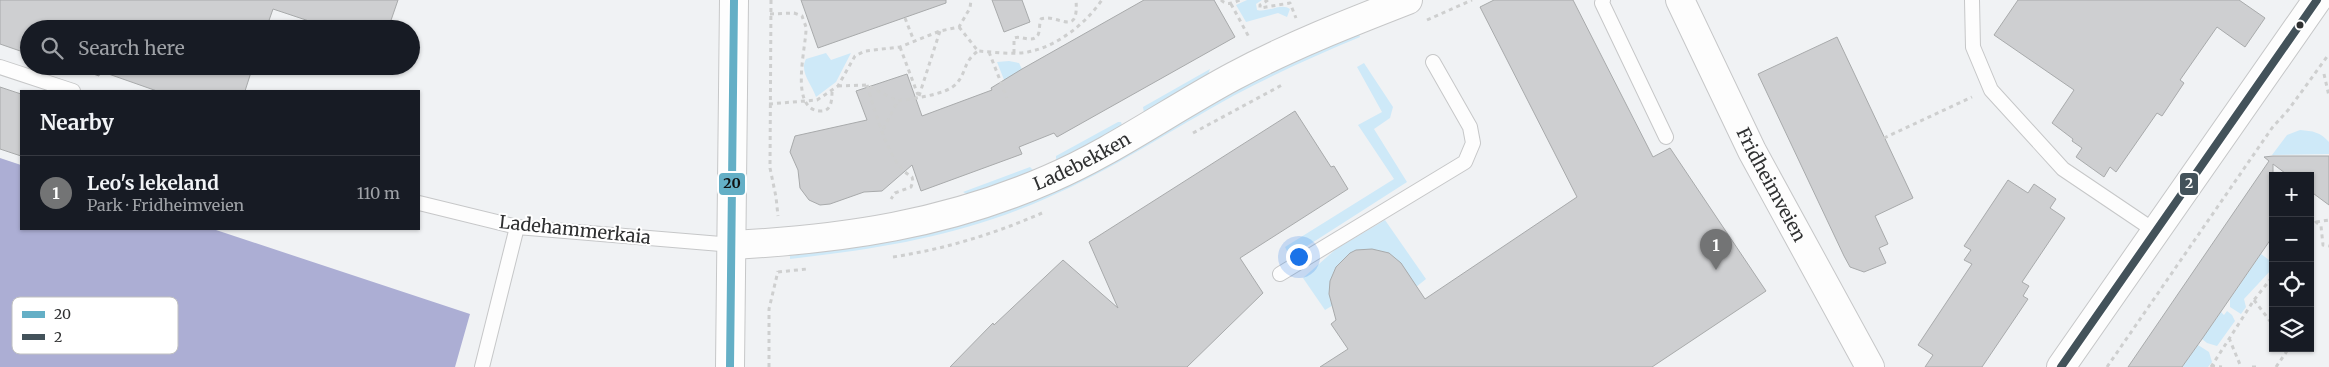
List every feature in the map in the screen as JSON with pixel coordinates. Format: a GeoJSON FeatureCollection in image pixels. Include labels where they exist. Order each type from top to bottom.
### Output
{"type":"FeatureCollection","features":[{"type":"Feature","properties":{"kind":"street"},"geometry":{"type":"LineString","coordinates":[[730,367],[733,245],[734,0]]}},
{"type":"Feature","properties":{"kind":"street","name":"Fridheimveien"},"geometry":{"type":"LineString","coordinates":[[1680,0],[1752,151],[1870,367]]}},
{"type":"Feature","properties":{"kind":"street"},"geometry":{"type":"LineString","coordinates":[[2061,367],[2317,0]]}},
{"type":"Feature","properties":{"kind":"street","name":"Ladebekken"},"geometry":{"type":"LineString","coordinates":[[733,245],[807,240],[895,228],[961,212],[994,201],[1050,178],[1097,155],[1226,81],[1293,46],[1414,12]]}},
{"type":"Feature","properties":{"kind":"lane"},"geometry":{"type":"LineString","coordinates":[[1603,0],[1602,3],[1666,137]]}},
{"type":"Feature","properties":{"kind":"lane"},"geometry":{"type":"LineString","coordinates":[[1972,0],[1973,47],[1992,90],[2063,169],[2155,231]]}},
{"type":"Feature","properties":{"kind":"lane"},"geometry":{"type":"LineString","coordinates":[[1280,274],[1465,162],[1473,143],[1470,126],[1434,62]]}},
{"type":"Feature","properties":{"kind":"lane"},"geometry":{"type":"LineString","coordinates":[[0,66],[20,73]]}},
{"type":"Feature","properties":{"kind":"lane"},"geometry":{"type":"LineString","coordinates":[[26,75],[70,90]]}},
{"type":"Feature","properties":{"kind":"lane","name":"Ladehammerkaia"},"geometry":{"type":"LineString","coordinates":[[420,203],[516,227],[733,245]]}},
{"type":"Feature","properties":{"kind":"lane"},"geometry":{"type":"LineString","coordinates":[[482,367],[516,227]]}},
{"type":"Feature","properties":{"kind":"path"},"geometry":{"type":"LineString","coordinates":[[771,0],[770,168],[778,217]]}},
{"type":"Feature","properties":{"kind":"path"},"geometry":{"type":"LineString","coordinates":[[769,104],[817,100],[832,92],[838,86],[855,56],[865,51],[900,47],[940,31],[959,27],[970,8],[971,0]]}},
{"type":"Feature","properties":{"kind":"path"},"geometry":{"type":"LineString","coordinates":[[1014,53],[1014,38],[1019,36],[1030,40],[1035,38],[1039,34],[1041,19],[1045,17],[1060,22],[1071,22],[1075,18],[1077,11],[1076,0]]}},
{"type":"Feature","properties":{"kind":"path"},"geometry":{"type":"LineString","coordinates":[[838,86],[866,84],[898,101],[950,90],[958,82],[968,58],[978,51],[1030,52],[1075,30],[1092,14],[1102,0]]}},
{"type":"Feature","properties":{"kind":"path"},"geometry":{"type":"LineString","coordinates":[[1221,0],[1226,4],[1240,0]]}},
{"type":"Feature","properties":{"kind":"path"},"geometry":{"type":"LineString","coordinates":[[1268,0],[1260,5],[1260,8],[1290,3],[1296,18]]}},
{"type":"Feature","properties":{"kind":"path"},"geometry":{"type":"LineString","coordinates":[[1414,12],[1472,0]]}},
{"type":"Feature","properties":{"kind":"path"},"geometry":{"type":"LineString","coordinates":[[1231,4],[1248,36]]}},
{"type":"Feature","properties":{"kind":"path"},"geometry":{"type":"LineString","coordinates":[[770,14],[794,12],[802,16],[806,26],[800,69],[801,86],[806,102],[814,110],[822,111],[827,109],[832,102],[832,92]]}},
{"type":"Feature","properties":{"kind":"path"},"geometry":{"type":"LineString","coordinates":[[905,18],[914,41]]}},
{"type":"Feature","properties":{"kind":"path"},"geometry":{"type":"LineString","coordinates":[[1071,22],[1075,30]]}},
{"type":"Feature","properties":{"kind":"path"},"geometry":{"type":"LineString","coordinates":[[959,27],[978,51]]}},
{"type":"Feature","properties":{"kind":"path"},"geometry":{"type":"LineString","coordinates":[[919,97],[940,31]]}},
{"type":"Feature","properties":{"kind":"path"},"geometry":{"type":"LineString","coordinates":[[900,47],[919,97]]}},
{"type":"Feature","properties":{"kind":"path"},"geometry":{"type":"LineString","coordinates":[[989,52],[1007,98]]}},
{"type":"Feature","properties":{"kind":"path"},"geometry":{"type":"LineString","coordinates":[[2107,367],[2261,143],[2329,54]]}},
{"type":"Feature","properties":{"kind":"path"},"geometry":{"type":"LineString","coordinates":[[2324,74],[2329,96]]}},
{"type":"Feature","properties":{"kind":"path"},"geometry":{"type":"LineString","coordinates":[[866,84],[892,154],[902,172],[912,177],[913,181],[910,187],[895,193]]}},
{"type":"Feature","properties":{"kind":"path"},"geometry":{"type":"LineString","coordinates":[[883,130],[898,101]]}},
{"type":"Feature","properties":{"kind":"path"},"geometry":{"type":"LineString","coordinates":[[1884,138],[1955,104]]}},
{"type":"Feature","properties":{"kind":"path"},"geometry":{"type":"LineString","coordinates":[[2314,224],[2316,222],[2329,220]]}},
{"type":"Feature","properties":{"kind":"path"},"geometry":{"type":"LineString","coordinates":[[2316,222],[2321,226],[2323,246],[2329,246]]}},
{"type":"Feature","properties":{"kind":"path"},"geometry":{"type":"LineString","coordinates":[[769,367],[769,309],[778,267]]}},
{"type":"Feature","properties":{"kind":"path"},"geometry":{"type":"LineString","coordinates":[[2211,367],[2254,300],[2269,281]]}},
{"type":"Feature","properties":{"kind":"path"},"geometry":{"type":"LineString","coordinates":[[2254,300],[2269,320]]}},
{"type":"Feature","properties":{"kind":"path"},"geometry":{"type":"LineString","coordinates":[[2229,338],[2241,367]]}},
{"type":"Feature","properties":{"kind":"path"},"geometry":{"type":"LineString","coordinates":[[2276,367],[2286,352]]}},
{"type":"Feature","properties":{"kind":"path"},"geometry":{"type":"LineString","coordinates":[[2211,367],[2222,367]]}},
{"type":"Feature","properties":{"kind":"shaded area"},"geometry":{"type":"Polygon","coordinates":[[[1247,0],[1262,0],[1256,4],[1257,10],[1261,11],[1279,7],[1290,9],[1287,17],[1278,13],[1246,22],[1236,5],[1247,0]]]}},
{"type":"Feature","properties":{"kind":"shaded area"},"geometry":{"type":"Polygon","coordinates":[[[1358,31],[1360,37],[1248,88],[1095,175],[1015,211],[984,222],[921,239],[790,259],[790,256],[877,243],[1231,91],[1358,31]]]}},
{"type":"Feature","properties":{"kind":"shaded area"},"geometry":{"type":"Polygon","coordinates":[[[826,53],[831,60],[851,53],[836,82],[816,97],[805,73],[804,64],[806,59],[826,53]]]}},
{"type":"Feature","properties":{"kind":"shaded area"},"geometry":{"type":"Polygon","coordinates":[[[1009,61],[1019,63],[1022,69],[1019,71],[1028,87],[1012,100],[997,62],[1009,61]]]}},
{"type":"Feature","properties":{"kind":"shaded area"},"geometry":{"type":"Polygon","coordinates":[[[1364,63],[1393,107],[1390,118],[1374,129],[1407,182],[1290,257],[1285,247],[1394,179],[1358,125],[1382,112],[1357,67],[1364,63]]]}},
{"type":"Feature","properties":{"kind":"shaded area"},"geometry":{"type":"Polygon","coordinates":[[[1210,69],[1206,80],[1146,114],[1144,113],[1143,107],[1210,69]]]}},
{"type":"Feature","properties":{"kind":"shaded area"},"geometry":{"type":"Polygon","coordinates":[[[1121,122],[1123,128],[1081,152],[1056,161],[1056,156],[1121,122]]]}},
{"type":"Feature","properties":{"kind":"shaded area"},"geometry":{"type":"Polygon","coordinates":[[[2300,130],[2316,133],[2326,139],[2329,142],[2329,154],[2272,155],[2287,135],[2300,130]]]}},
{"type":"Feature","properties":{"kind":"shaded area"},"geometry":{"type":"Polygon","coordinates":[[[1030,167],[1034,171],[973,197],[963,192],[1030,167]]]}},
{"type":"Feature","properties":{"kind":"shaded area"},"geometry":{"type":"Polygon","coordinates":[[[1385,220],[1426,279],[1411,291],[1340,301],[1325,310],[1303,278],[1336,249],[1385,220]]]}},
{"type":"Feature","properties":{"kind":"shaded area"},"geometry":{"type":"Polygon","coordinates":[[[2261,254],[2269,260],[2269,272],[2244,299],[2246,307],[2241,314],[2230,307],[2230,299],[2261,254]]]}},
{"type":"Feature","properties":{"kind":"shaded area"},"geometry":{"type":"Polygon","coordinates":[[[2227,311],[2235,321],[2217,346],[2207,343],[2202,339],[2221,312],[2224,315],[2227,311]]]}},
{"type":"Feature","properties":{"kind":"shaded area"},"geometry":{"type":"Polygon","coordinates":[[[2198,345],[2209,352],[2212,362],[2208,367],[2182,367],[2198,345]]]}},
{"type":"Feature","properties":{"kind":"water"},"geometry":{"type":"Polygon","coordinates":[[[0,158],[20,165],[20,230],[216,230],[470,314],[455,367],[0,367],[0,158]]]}},
{"type":"Feature","properties":{"kind":"building"},"geometry":{"type":"Polygon","coordinates":[[[0,0],[398,0],[391,20],[306,20],[273,9],[269,20],[20,20],[20,51],[0,44],[0,0]]]}},
{"type":"Feature","properties":{"kind":"building"},"geometry":{"type":"Polygon","coordinates":[[[801,0],[946,0],[946,3],[818,48],[801,0]]]}},
{"type":"Feature","properties":{"kind":"building"},"geometry":{"type":"Polygon","coordinates":[[[992,0],[1022,0],[1030,22],[1004,32],[992,0]]]}},
{"type":"Feature","properties":{"kind":"building"},"geometry":{"type":"Polygon","coordinates":[[[1144,0],[1214,0],[1235,37],[1057,137],[1054,133],[1019,147],[1022,154],[921,191],[912,165],[882,191],[864,192],[830,204],[820,205],[809,200],[800,188],[798,170],[790,152],[795,136],[867,120],[856,91],[907,74],[922,116],[992,90],[991,88],[1022,69],[1144,0]]]}},
{"type":"Feature","properties":{"kind":"building"},"geometry":{"type":"Polygon","coordinates":[[[1494,0],[1573,0],[1653,157],[1670,148],[1766,291],[1652,367],[1320,367],[1348,349],[1331,324],[1336,320],[1329,294],[1330,281],[1336,267],[1350,253],[1356,250],[1372,249],[1389,253],[1401,263],[1425,299],[1577,197],[1480,7],[1494,0]]]}},
{"type":"Feature","properties":{"kind":"building"},"geometry":{"type":"Polygon","coordinates":[[[2018,0],[2239,0],[2265,18],[2245,47],[2217,27],[2180,80],[2184,83],[2162,116],[2157,113],[2116,172],[2110,167],[2104,177],[2076,157],[2082,148],[2052,123],[2074,90],[1994,35],[2018,0]]]}},
{"type":"Feature","properties":{"kind":"building"},"geometry":{"type":"Polygon","coordinates":[[[1837,37],[1913,198],[1875,216],[1888,244],[1879,248],[1886,263],[1864,272],[1850,267],[1844,256],[1758,74],[1837,37]]]}},
{"type":"Feature","properties":{"kind":"building"},"geometry":{"type":"Polygon","coordinates":[[[111,75],[250,75],[245,90],[154,90],[111,75]]]}},
{"type":"Feature","properties":{"kind":"building"},"geometry":{"type":"Polygon","coordinates":[[[0,87],[20,94],[20,156],[0,149],[0,87]]]}},
{"type":"Feature","properties":{"kind":"building"},"geometry":{"type":"Polygon","coordinates":[[[1295,111],[1331,167],[1334,166],[1348,189],[1240,258],[1263,293],[1187,367],[950,367],[993,323],[994,325],[1063,260],[1118,308],[1089,242],[1295,111]]]}},
{"type":"Feature","properties":{"kind":"building"},"geometry":{"type":"Polygon","coordinates":[[[2329,156],[2329,205],[2314,194],[2314,172],[2284,172],[2273,164],[2273,172],[2269,172],[2269,242],[2182,367],[2128,367],[2269,161],[2264,157],[2329,156]]]}},
{"type":"Feature","properties":{"kind":"building"},"geometry":{"type":"Polygon","coordinates":[[[2008,180],[2028,193],[2034,184],[2056,199],[2050,208],[2065,218],[2022,282],[2029,286],[2023,296],[2028,299],[1982,367],[1925,367],[1933,355],[1918,345],[1972,264],[1964,260],[1971,250],[1964,246],[2008,180]]]}},
{"type":"Feature","properties":{"kind":"transit line","name":"20"},"geometry":{"type":"LineString","coordinates":[[730,367],[734,0]]}},
{"type":"Feature","properties":{"kind":"transit line","name":"2"},"geometry":{"type":"LineString","coordinates":[[2061,367],[2317,0]]}},
{"type":"Feature","properties":{"kind":"place","name":"Leo's lekeland"},"geometry":{"type":"Point","coordinates":[1716,270]}}]}
